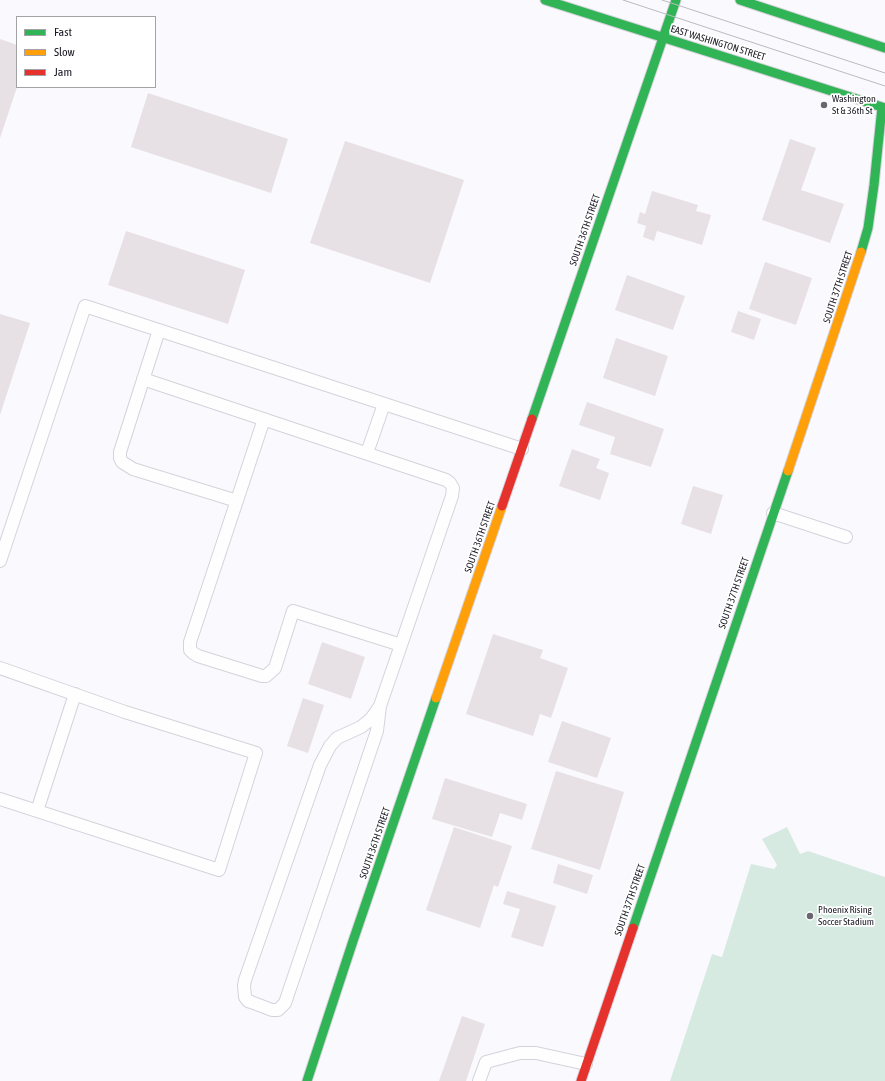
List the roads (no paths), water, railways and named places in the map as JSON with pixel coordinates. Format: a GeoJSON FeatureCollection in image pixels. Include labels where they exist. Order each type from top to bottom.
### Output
{"type":"FeatureCollection","features":[{"type":"Feature","properties":{"kind":"street","name":"EAST WASHINGTON STREET"},"geometry":{"type":"LineString","coordinates":[[545,0],[884,107]]}},
{"type":"Feature","properties":{"kind":"street","name":"SOUTH 36TH STREET"},"geometry":{"type":"LineString","coordinates":[[307,1081],[353,941],[676,0]]}},
{"type":"Feature","properties":{"kind":"street"},"geometry":{"type":"LineString","coordinates":[[740,0],[885,48]]}},
{"type":"Feature","properties":{"kind":"street","name":"SOUTH 37TH STREET"},"geometry":{"type":"LineString","coordinates":[[581,1081],[857,267],[868,228],[884,107]]}},
{"type":"Feature","properties":{"kind":"lane"},"geometry":{"type":"LineString","coordinates":[[0,560],[85,306],[522,449]]}},
{"type":"Feature","properties":{"kind":"lane"},"geometry":{"type":"LineString","coordinates":[[159,330],[120,452],[120,458],[122,462],[133,469],[237,501]]}},
{"type":"Feature","properties":{"kind":"lane"},"geometry":{"type":"LineString","coordinates":[[143,379],[446,480],[452,485],[453,490],[402,645],[380,706],[377,731],[285,1003],[278,1010],[272,1010],[248,1001],[245,997],[245,980],[320,765],[330,746],[337,738],[361,727],[371,719],[380,706]]}},
{"type":"Feature","properties":{"kind":"lane"},"geometry":{"type":"LineString","coordinates":[[367,453],[384,404]]}},
{"type":"Feature","properties":{"kind":"lane"},"geometry":{"type":"LineString","coordinates":[[264,420],[190,642],[190,650],[193,654],[198,656],[262,676],[269,675],[275,668],[293,611],[402,645]]}},
{"type":"Feature","properties":{"kind":"lane"},"geometry":{"type":"LineString","coordinates":[[773,513],[846,537]]}},
{"type":"Feature","properties":{"kind":"lane"},"geometry":{"type":"LineString","coordinates":[[0,668],[125,712],[256,753],[219,870],[0,799]]}},
{"type":"Feature","properties":{"kind":"lane"},"geometry":{"type":"LineString","coordinates":[[37,811],[75,694]]}},
{"type":"Feature","properties":{"kind":"lane"},"geometry":{"type":"LineString","coordinates":[[479,1081],[486,1062],[520,1053],[536,1053],[586,1064]]}},
{"type":"Feature","properties":{"kind":"tram line"},"geometry":{"type":"LineString","coordinates":[[623,0],[885,86]]}},
{"type":"Feature","properties":{"kind":"tram line"},"geometry":{"type":"LineString","coordinates":[[662,0],[885,73]]}},
{"type":"Feature","properties":{"kind":"place","name":"Washington St & 36th St"},"geometry":{"type":"Point","coordinates":[824,105]}},
{"type":"Feature","properties":{"kind":"place","name":"Phoenix Rising Soccer Stadium"},"geometry":{"type":"Point","coordinates":[810,916]}}]}
